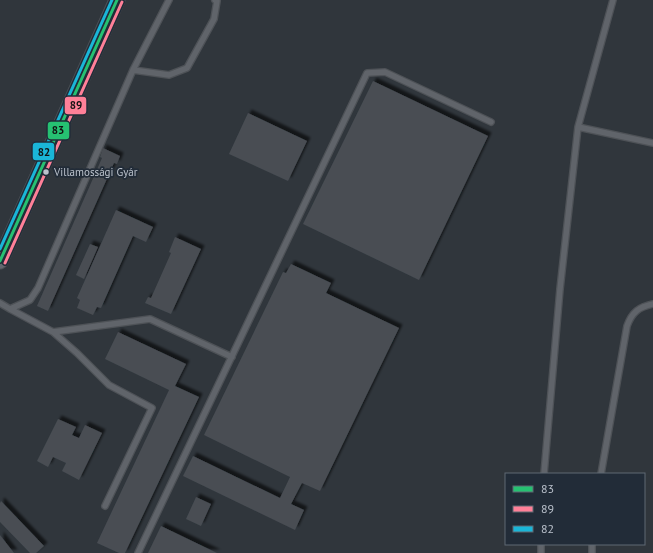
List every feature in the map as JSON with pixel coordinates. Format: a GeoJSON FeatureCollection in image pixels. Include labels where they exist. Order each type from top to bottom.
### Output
{"type":"FeatureCollection","features":[{"type":"Feature","properties":{"kind":"main road"},"geometry":{"type":"LineString","coordinates":[[0,261],[117,0]]}},
{"type":"Feature","properties":{"kind":"lane"},"geometry":{"type":"LineString","coordinates":[[10,309],[30,300],[38,288],[133,70],[169,0]]}},
{"type":"Feature","properties":{"kind":"lane"},"geometry":{"type":"LineString","coordinates":[[133,70],[169,75],[187,68],[214,19],[216,0]]}},
{"type":"Feature","properties":{"kind":"lane"},"geometry":{"type":"LineString","coordinates":[[544,473],[560,289],[578,127],[613,0]]}},
{"type":"Feature","properties":{"kind":"lane"},"geometry":{"type":"LineString","coordinates":[[138,553],[367,73],[386,72],[492,122]]}},
{"type":"Feature","properties":{"kind":"lane"},"geometry":{"type":"LineString","coordinates":[[578,127],[653,143]]}},
{"type":"Feature","properties":{"kind":"lane"},"geometry":{"type":"LineString","coordinates":[[0,303],[53,332],[109,385],[152,408],[105,506]]}},
{"type":"Feature","properties":{"kind":"lane"},"geometry":{"type":"LineString","coordinates":[[601,473],[630,319],[635,311],[653,304]]}},
{"type":"Feature","properties":{"kind":"lane"},"geometry":{"type":"LineString","coordinates":[[53,332],[150,319],[232,356]]}},
{"type":"Feature","properties":{"kind":"building"},"geometry":{"type":"Polygon","coordinates":[[[373,81],[488,136],[419,280],[303,224],[373,81]]]}},
{"type":"Feature","properties":{"kind":"building"},"geometry":{"type":"Polygon","coordinates":[[[248,113],[307,141],[288,181],[229,154],[248,113]]]}},
{"type":"Feature","properties":{"kind":"building"},"geometry":{"type":"Polygon","coordinates":[[[103,148],[120,156],[117,164],[114,163],[48,311],[37,306],[102,158],[100,157],[103,148]]]}},
{"type":"Feature","properties":{"kind":"building"},"geometry":{"type":"Polygon","coordinates":[[[116,210],[153,227],[146,242],[133,236],[101,308],[97,307],[93,315],[77,308],[80,300],[77,298],[116,210]]]}},
{"type":"Feature","properties":{"kind":"building"},"geometry":{"type":"Polygon","coordinates":[[[175,237],[201,249],[171,314],[145,303],[148,297],[151,298],[171,253],[169,252],[175,237]]]}},
{"type":"Feature","properties":{"kind":"building"},"geometry":{"type":"Polygon","coordinates":[[[90,244],[98,247],[84,279],[76,275],[90,244]]]}},
{"type":"Feature","properties":{"kind":"building"},"geometry":{"type":"Polygon","coordinates":[[[291,264],[331,283],[326,293],[399,328],[320,491],[302,483],[291,504],[304,510],[295,530],[183,476],[193,456],[280,498],[290,477],[204,435],[283,272],[286,273],[291,264]]]}},
{"type":"Feature","properties":{"kind":"building"},"geometry":{"type":"Polygon","coordinates":[[[118,332],[186,364],[175,386],[199,397],[125,553],[119,553],[97,543],[169,390],[105,359],[118,332]]]}},
{"type":"Feature","properties":{"kind":"building"},"geometry":{"type":"Polygon","coordinates":[[[58,419],[76,427],[72,435],[79,438],[85,425],[102,433],[79,480],[62,471],[66,463],[53,457],[48,467],[37,461],[58,419]]]}},
{"type":"Feature","properties":{"kind":"building"},"geometry":{"type":"Polygon","coordinates":[[[196,497],[211,504],[201,526],[186,519],[196,497]]]}},
{"type":"Feature","properties":{"kind":"building"},"geometry":{"type":"Polygon","coordinates":[[[1,501],[44,546],[36,553],[30,553],[0,522],[1,501]]]}},
{"type":"Feature","properties":{"kind":"building"},"geometry":{"type":"Polygon","coordinates":[[[161,526],[217,553],[148,553],[161,526]]]}},
{"type":"Feature","properties":{"kind":"building"},"geometry":{"type":"Polygon","coordinates":[[[0,535],[14,553],[0,553],[0,535]]]}},
{"type":"Feature","properties":{"kind":"transit line","name":"82"},"geometry":{"type":"LineString","coordinates":[[0,249],[112,0]]}},
{"type":"Feature","properties":{"kind":"transit line","name":"83"},"geometry":{"type":"LineString","coordinates":[[0,261],[117,0]]}},
{"type":"Feature","properties":{"kind":"transit line","name":"89"},"geometry":{"type":"LineString","coordinates":[[5,263],[122,2]]}},
{"type":"Feature","properties":{"kind":"place","name":"Villamossági Gyár"},"geometry":{"type":"Point","coordinates":[46,172]}}]}
